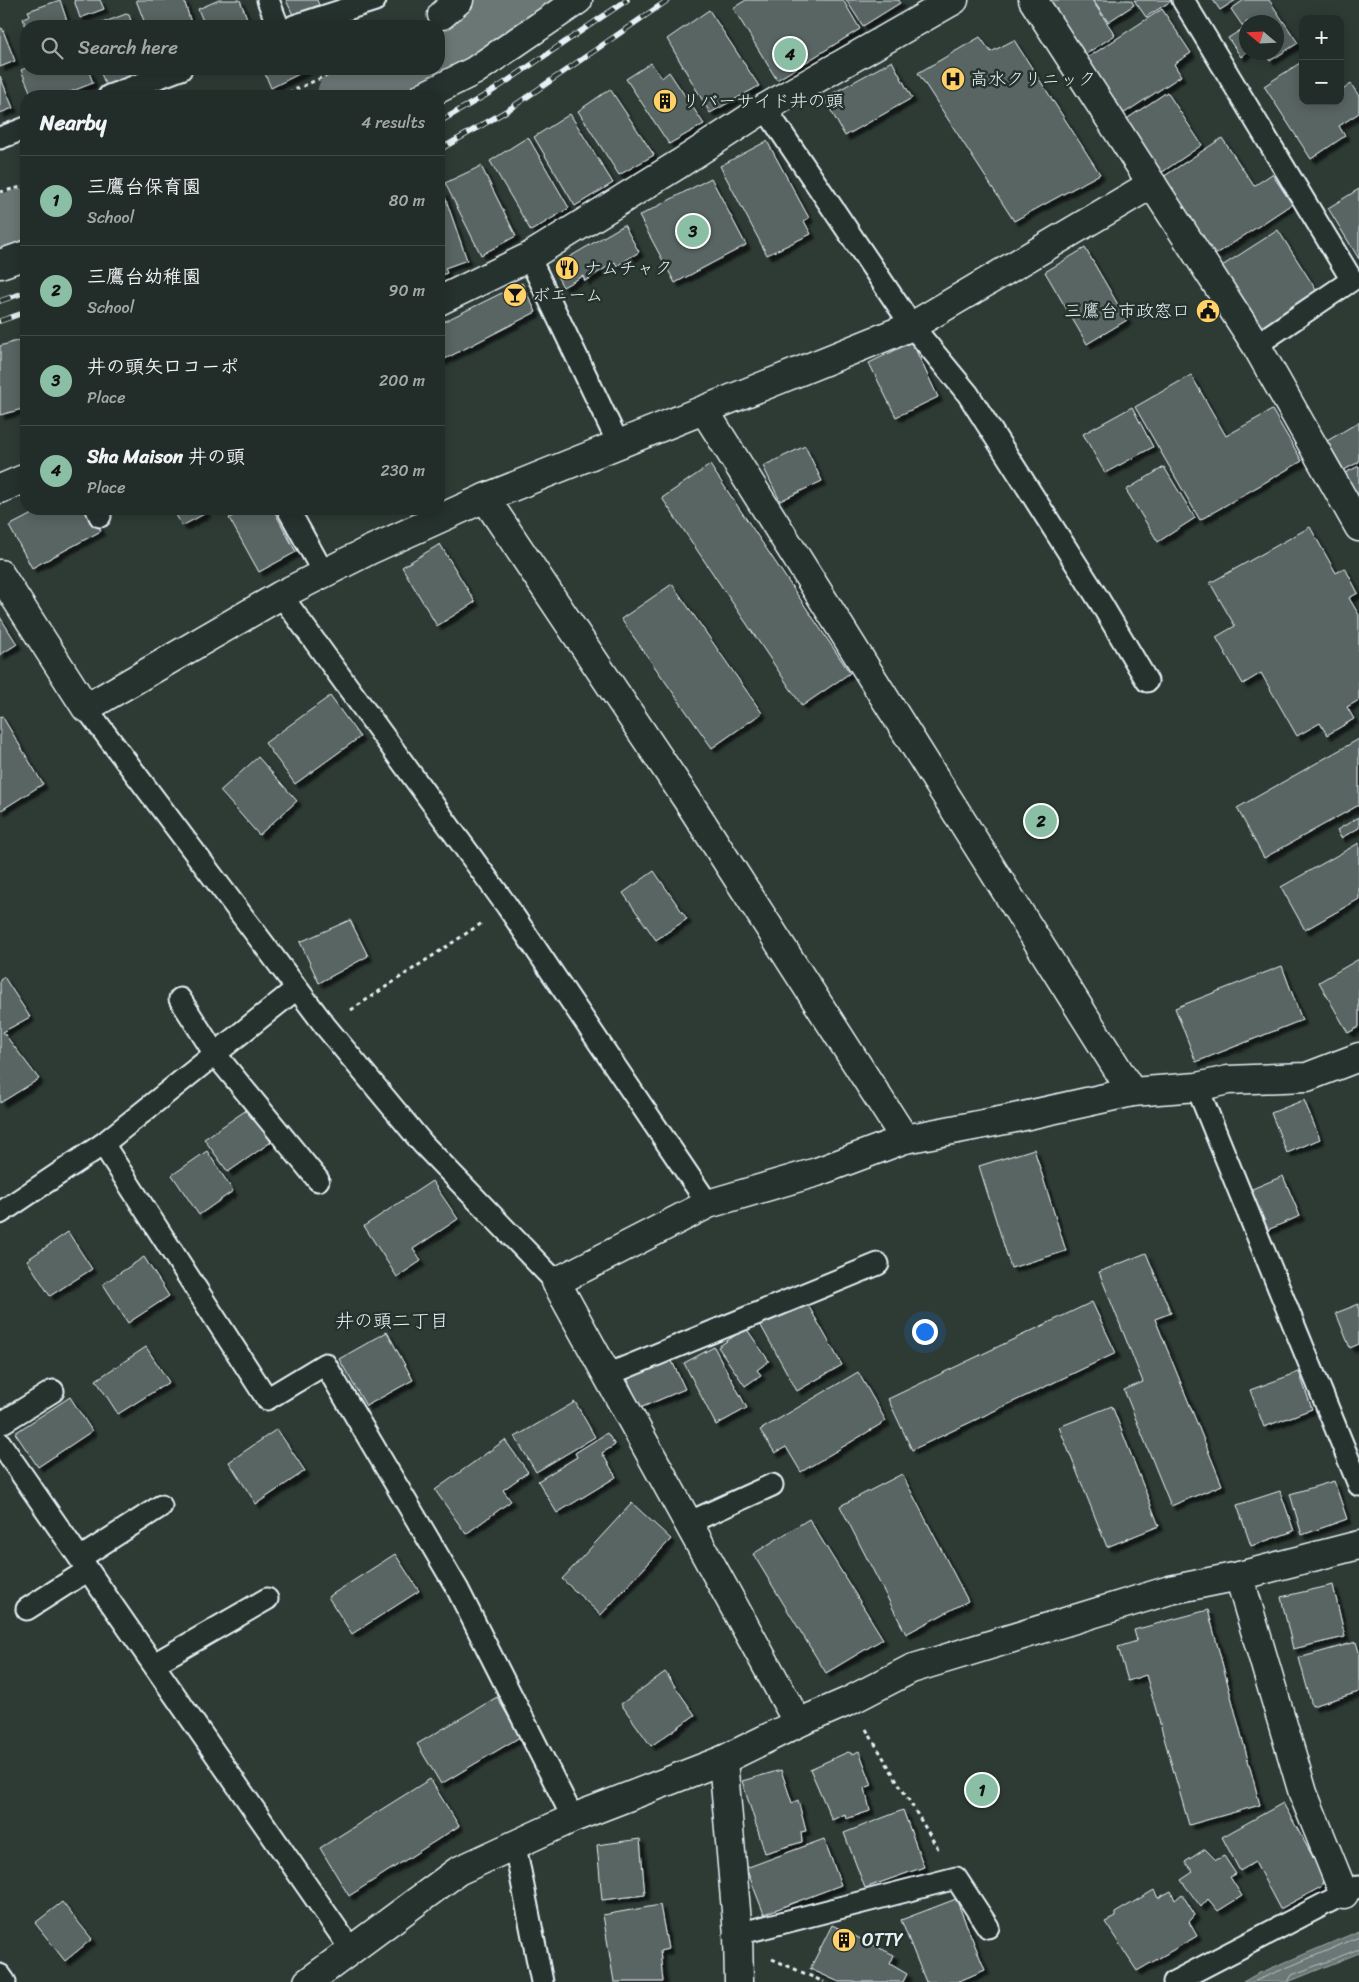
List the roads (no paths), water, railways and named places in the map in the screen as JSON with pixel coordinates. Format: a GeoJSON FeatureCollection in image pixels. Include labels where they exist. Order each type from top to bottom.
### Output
{"type":"FeatureCollection","features":[{"type":"Feature","properties":{"kind":"street"},"geometry":{"type":"LineString","coordinates":[[436,90],[474,71],[578,0]]}},
{"type":"Feature","properties":{"kind":"street"},"geometry":{"type":"LineString","coordinates":[[445,298],[529,257],[765,108],[954,0]]}},
{"type":"Feature","properties":{"kind":"street"},"geometry":{"type":"LineString","coordinates":[[1033,0],[1256,345],[1359,527]]}},
{"type":"Feature","properties":{"kind":"street"},"geometry":{"type":"LineString","coordinates":[[1,577],[86,708],[281,594],[323,572],[485,498],[912,326],[1152,184]]}},
{"type":"Feature","properties":{"kind":"street"},"geometry":{"type":"LineString","coordinates":[[0,264],[20,257]]}},
{"type":"Feature","properties":{"kind":"street"},"geometry":{"type":"LineString","coordinates":[[704,410],[1132,1092]]}},
{"type":"Feature","properties":{"kind":"street"},"geometry":{"type":"LineString","coordinates":[[0,489],[20,481]]}},
{"type":"Feature","properties":{"kind":"street"},"geometry":{"type":"LineString","coordinates":[[485,498],[690,804],[905,1139]]}},
{"type":"Feature","properties":{"kind":"street"},"geometry":{"type":"LineString","coordinates":[[798,1723],[556,1282],[708,1204],[817,1172],[905,1139],[1010,1119],[1132,1092],[1197,1087],[1228,1080],[1307,1077],[1359,1056]]}},
{"type":"Feature","properties":{"kind":"street"},"geometry":{"type":"LineString","coordinates":[[308,1982],[458,1871],[573,1818],[723,1760],[911,1669],[1170,1590],[1239,1576],[1359,1545]]}},
{"type":"Feature","properties":{"kind":"street"},"geometry":{"type":"LineString","coordinates":[[1239,1576],[1303,1793],[1352,1890]]}},
{"type":"Feature","properties":{"kind":"street"},"geometry":{"type":"LineString","coordinates":[[723,1760],[739,1939],[739,1982]]}},
{"type":"Feature","properties":{"kind":"lane"},"geometry":{"type":"LineString","coordinates":[[268,0],[276,20]]}},
{"type":"Feature","properties":{"kind":"lane"},"geometry":{"type":"LineString","coordinates":[[313,20],[375,0]]}},
{"type":"Feature","properties":{"kind":"lane"},"geometry":{"type":"LineString","coordinates":[[1183,0],[1352,280],[1256,345]]}},
{"type":"Feature","properties":{"kind":"lane"},"geometry":{"type":"LineString","coordinates":[[125,90],[165,75]]}},
{"type":"Feature","properties":{"kind":"lane"},"geometry":{"type":"LineString","coordinates":[[765,108],[912,326],[968,394],[1099,600],[1147,682]]}},
{"type":"Feature","properties":{"kind":"lane"},"geometry":{"type":"LineString","coordinates":[[0,138],[20,130]]}},
{"type":"Feature","properties":{"kind":"lane"},"geometry":{"type":"LineString","coordinates":[[529,257],[618,445]]}},
{"type":"Feature","properties":{"kind":"lane"},"geometry":{"type":"LineString","coordinates":[[291,515],[323,572]]}},
{"type":"Feature","properties":{"kind":"lane"},"geometry":{"type":"LineString","coordinates":[[281,594],[507,906],[708,1204]]}},
{"type":"Feature","properties":{"kind":"lane"},"geometry":{"type":"LineString","coordinates":[[86,708],[326,1027],[423,1144],[556,1282]]}},
{"type":"Feature","properties":{"kind":"lane"},"geometry":{"type":"LineString","coordinates":[[0,1213],[103,1144],[296,989]]}},
{"type":"Feature","properties":{"kind":"lane"},"geometry":{"type":"LineString","coordinates":[[180,999],[215,1054],[318,1180]]}},
{"type":"Feature","properties":{"kind":"lane"},"geometry":{"type":"LineString","coordinates":[[1197,1087],[1359,1485]]}},
{"type":"Feature","properties":{"kind":"lane"},"geometry":{"type":"LineString","coordinates":[[103,1144],[268,1399],[324,1364],[458,1588],[573,1818]]}},
{"type":"Feature","properties":{"kind":"lane"},"geometry":{"type":"LineString","coordinates":[[607,1375],[878,1264]]}},
{"type":"Feature","properties":{"kind":"lane"},"geometry":{"type":"LineString","coordinates":[[0,1424],[53,1391]]}},
{"type":"Feature","properties":{"kind":"lane"},"geometry":{"type":"LineString","coordinates":[[0,1443],[352,1951]]}},
{"type":"Feature","properties":{"kind":"lane"},"geometry":{"type":"LineString","coordinates":[[688,1524],[772,1485]]}},
{"type":"Feature","properties":{"kind":"lane"},"geometry":{"type":"LineString","coordinates":[[26,1609],[161,1506]]}},
{"type":"Feature","properties":{"kind":"lane"},"geometry":{"type":"LineString","coordinates":[[154,1664],[267,1599]]}},
{"type":"Feature","properties":{"kind":"lane"},"geometry":{"type":"LineString","coordinates":[[515,1846],[542,1982]]}},
{"type":"Feature","properties":{"kind":"lane"},"geometry":{"type":"LineString","coordinates":[[739,1939],[956,1878],[988,1927]]}},
{"type":"Feature","properties":{"kind":"lane"},"geometry":{"type":"LineString","coordinates":[[1174,1982],[1352,1890]]}},
{"type":"Feature","properties":{"kind":"lane"},"geometry":{"type":"LineString","coordinates":[[0,1975],[5,1982]]}},
{"type":"Feature","properties":{"kind":"water"},"geometry":{"type":"Polygon","coordinates":[[[1359,1931],[1359,1953],[1288,1982],[1243,1982],[1255,1975],[1359,1931]]]}},
{"type":"Feature","properties":{"kind":"waterway"},"geometry":{"type":"LineString","coordinates":[[445,51],[461,43],[518,0]]}},
{"type":"Feature","properties":{"kind":"waterway"},"geometry":{"type":"LineString","coordinates":[[364,90],[395,75]]}},
{"type":"Feature","properties":{"kind":"waterway"},"geometry":{"type":"LineString","coordinates":[[0,229],[20,224]]}},
{"type":"Feature","properties":{"kind":"railway"},"geometry":{"type":"LineString","coordinates":[[445,119],[491,92],[627,0]]}},
{"type":"Feature","properties":{"kind":"railway"},"geometry":{"type":"LineString","coordinates":[[445,147],[508,110],[668,0]]}},
{"type":"Feature","properties":{"kind":"railway"},"geometry":{"type":"LineString","coordinates":[[0,301],[20,294]]}},
{"type":"Feature","properties":{"kind":"railway"},"geometry":{"type":"LineString","coordinates":[[0,321],[20,314]]}},
{"type":"Feature","properties":{"kind":"place","name":"Sha Maison 井の頭"},"geometry":{"type":"Point","coordinates":[790,54]}},
{"type":"Feature","properties":{"kind":"place","name":"高水クリニック"},"geometry":{"type":"Point","coordinates":[953,79]}},
{"type":"Feature","properties":{"kind":"place","name":"リバーサイド井の頭"},"geometry":{"type":"Point","coordinates":[665,101]}},
{"type":"Feature","properties":{"kind":"place","name":"井の頭矢口コーポ"},"geometry":{"type":"Point","coordinates":[693,231]}},
{"type":"Feature","properties":{"kind":"place","name":"ナムチャク"},"geometry":{"type":"Point","coordinates":[567,268]}},
{"type":"Feature","properties":{"kind":"place","name":"ボエーム"},"geometry":{"type":"Point","coordinates":[515,295]}},
{"type":"Feature","properties":{"kind":"place","name":"三鷹台市政窓口"},"geometry":{"type":"Point","coordinates":[1208,311]}},
{"type":"Feature","properties":{"kind":"place","name":"三鷹台幼稚園"},"geometry":{"type":"Point","coordinates":[1041,821]}},
{"type":"Feature","properties":{"kind":"place","name":"三鷹台保育園"},"geometry":{"type":"Point","coordinates":[982,1790]}},
{"type":"Feature","properties":{"kind":"place","name":"OTTY"},"geometry":{"type":"Point","coordinates":[844,1940]}},
{"type":"Feature","properties":{"kind":"district","name":"井の頭二丁目"},"geometry":{"type":"Point","coordinates":[392,1320]}}]}
